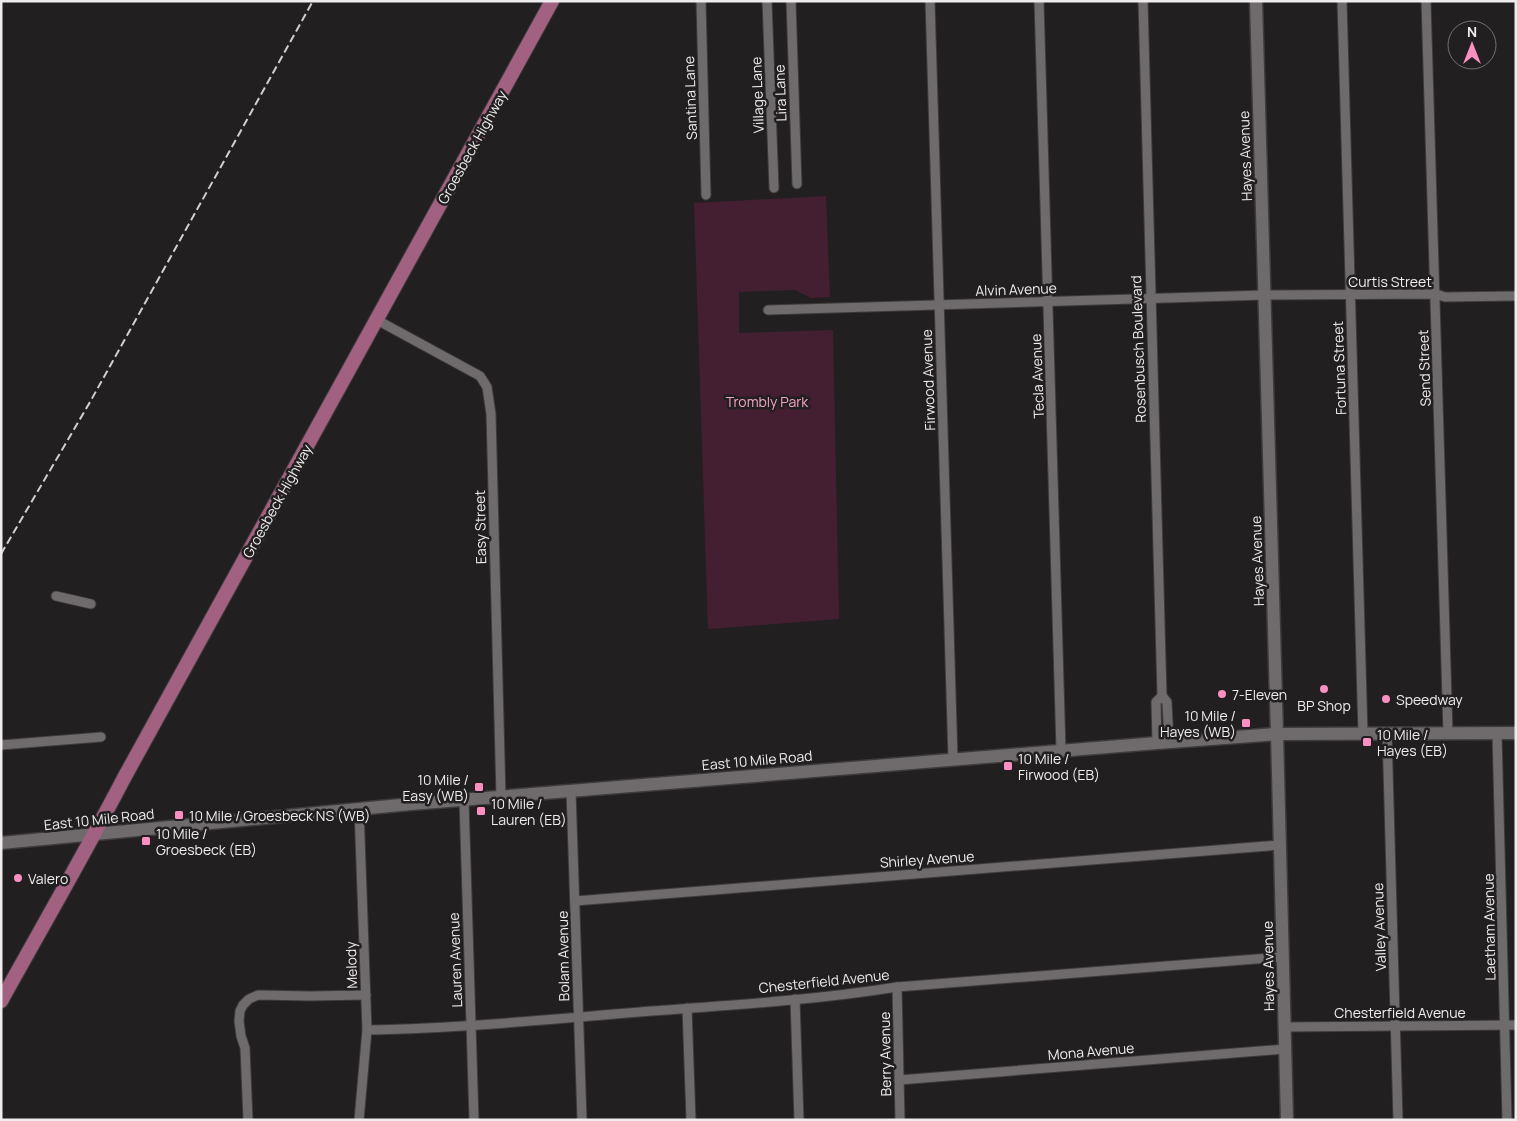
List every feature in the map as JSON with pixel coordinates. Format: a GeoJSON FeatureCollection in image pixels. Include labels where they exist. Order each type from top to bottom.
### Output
{"type":"FeatureCollection","features":[{"type":"Feature","properties":{"kind":"main road","name":"Groesbeck Highway"},"geometry":{"type":"LineString","coordinates":[[1,1001],[95,834],[552,1]]}},
{"type":"Feature","properties":{"kind":"main road","name":"Hayes Avenue"},"geometry":{"type":"LineString","coordinates":[[1256,1],[1287,1120]]}},
{"type":"Feature","properties":{"kind":"main road","name":"East 10 Mile Road"},"geometry":{"type":"LineString","coordinates":[[1,844],[359,809],[1061,750],[1277,734],[1516,733]]}},
{"type":"Feature","properties":{"kind":"street","name":"Santina Lane"},"geometry":{"type":"LineString","coordinates":[[701,1],[706,195]]}},
{"type":"Feature","properties":{"kind":"street","name":"Village Lane"},"geometry":{"type":"LineString","coordinates":[[767,1],[774,188]]}},
{"type":"Feature","properties":{"kind":"street","name":"Lira Lane"},"geometry":{"type":"LineString","coordinates":[[791,1],[797,184]]}},
{"type":"Feature","properties":{"kind":"street","name":"Firwood Avenue"},"geometry":{"type":"LineString","coordinates":[[930,1],[953,759]]}},
{"type":"Feature","properties":{"kind":"street","name":"Tecla Avenue"},"geometry":{"type":"LineString","coordinates":[[1039,1],[1061,750]]}},
{"type":"Feature","properties":{"kind":"street","name":"Rosenbusch Boulevard"},"geometry":{"type":"LineString","coordinates":[[1143,1],[1162,696],[1156,702],[1163,743]]}},
{"type":"Feature","properties":{"kind":"street","name":"Fortuna Street"},"geometry":{"type":"LineString","coordinates":[[1342,1],[1363,734]]}},
{"type":"Feature","properties":{"kind":"street","name":"Send Street"},"geometry":{"type":"LineString","coordinates":[[1426,1],[1448,734]]}},
{"type":"Feature","properties":{"kind":"street","name":"Curtis Street"},"geometry":{"type":"LineString","coordinates":[[1264,295],[1436,294],[1446,297],[1516,296]]}},
{"type":"Feature","properties":{"kind":"street","name":"Alvin Avenue"},"geometry":{"type":"LineString","coordinates":[[768,310],[1264,295]]}},
{"type":"Feature","properties":{"kind":"street","name":"Easy Street"},"geometry":{"type":"LineString","coordinates":[[377,320],[480,376],[487,387],[493,474],[501,797]]}},
{"type":"Feature","properties":{"kind":"street"},"geometry":{"type":"LineString","coordinates":[[56,596],[91,604]]}},
{"type":"Feature","properties":{"kind":"street","name":"Valley Avenue"},"geometry":{"type":"LineString","coordinates":[[1387,734],[1398,1120]]}},
{"type":"Feature","properties":{"kind":"street","name":"Laetham Avenue"},"geometry":{"type":"LineString","coordinates":[[1497,734],[1507,1120]]}},
{"type":"Feature","properties":{"kind":"street"},"geometry":{"type":"LineString","coordinates":[[1,745],[101,737]]}},
{"type":"Feature","properties":{"kind":"street","name":"Bolam Avenue"},"geometry":{"type":"LineString","coordinates":[[571,791],[582,1120]]}},
{"type":"Feature","properties":{"kind":"street","name":"Lauren Avenue"},"geometry":{"type":"LineString","coordinates":[[464,800],[474,1120]]}},
{"type":"Feature","properties":{"kind":"street","name":"Melody"},"geometry":{"type":"LineString","coordinates":[[359,809],[367,1030],[359,1120]]}},
{"type":"Feature","properties":{"kind":"street","name":"Shirley Avenue"},"geometry":{"type":"LineString","coordinates":[[575,901],[1280,845]]}},
{"type":"Feature","properties":{"kind":"street","name":"Chesterfield Avenue"},"geometry":{"type":"LineString","coordinates":[[367,1030],[419,1029],[578,1017],[795,999],[897,987],[1282,956]]}},
{"type":"Feature","properties":{"kind":"street","name":"Berry Avenue"},"geometry":{"type":"LineString","coordinates":[[897,987],[900,1120]]}},
{"type":"Feature","properties":{"kind":"street"},"geometry":{"type":"LineString","coordinates":[[248,1120],[245,1048],[239,1022],[240,1011],[249,998],[258,995],[366,995]]}},
{"type":"Feature","properties":{"kind":"street"},"geometry":{"type":"LineString","coordinates":[[795,999],[799,1120]]}},
{"type":"Feature","properties":{"kind":"street"},"geometry":{"type":"LineString","coordinates":[[687,1008],[690,1120]]}},
{"type":"Feature","properties":{"kind":"street","name":"Chesterfield Avenue"},"geometry":{"type":"LineString","coordinates":[[1284,1027],[1516,1025]]}},
{"type":"Feature","properties":{"kind":"street","name":"Mona Avenue"},"geometry":{"type":"LineString","coordinates":[[899,1080],[1285,1049]]}},
{"type":"Feature","properties":{"kind":"green space","name":"Trombly Park"},"geometry":{"type":"Polygon","coordinates":[[[826,196],[830,297],[811,298],[795,290],[739,292],[739,333],[833,330],[839,619],[708,629],[694,203],[826,196]]]}},
{"type":"Feature","properties":{"kind":"railway"},"geometry":{"type":"LineString","coordinates":[[1,554],[90,402],[313,1]]}},
{"type":"Feature","properties":{"kind":"place","name":"BP Shop"},"geometry":{"type":"Point","coordinates":[1324,689]}},
{"type":"Feature","properties":{"kind":"place","name":"7-Eleven"},"geometry":{"type":"Point","coordinates":[1222,694]}},
{"type":"Feature","properties":{"kind":"place","name":"Speedway"},"geometry":{"type":"Point","coordinates":[1386,699]}},
{"type":"Feature","properties":{"kind":"place","name":"10 Mile / Hayes (WB)"},"geometry":{"type":"Point","coordinates":[1246,723]}},
{"type":"Feature","properties":{"kind":"place","name":"10 Mile / Hayes (EB)"},"geometry":{"type":"Point","coordinates":[1367,742]}},
{"type":"Feature","properties":{"kind":"place","name":"10 Mile / Firwood (EB)"},"geometry":{"type":"Point","coordinates":[1008,766]}},
{"type":"Feature","properties":{"kind":"place","name":"10 Mile / Easy (WB)"},"geometry":{"type":"Point","coordinates":[479,787]}},
{"type":"Feature","properties":{"kind":"place","name":"10 Mile / Lauren (EB)"},"geometry":{"type":"Point","coordinates":[481,811]}},
{"type":"Feature","properties":{"kind":"place","name":"10 Mile / Groesbeck NS (WB)"},"geometry":{"type":"Point","coordinates":[179,815]}},
{"type":"Feature","properties":{"kind":"place","name":"10 Mile / Groesbeck (EB)"},"geometry":{"type":"Point","coordinates":[146,841]}},
{"type":"Feature","properties":{"kind":"place","name":"Valero"},"geometry":{"type":"Point","coordinates":[18,878]}}]}
